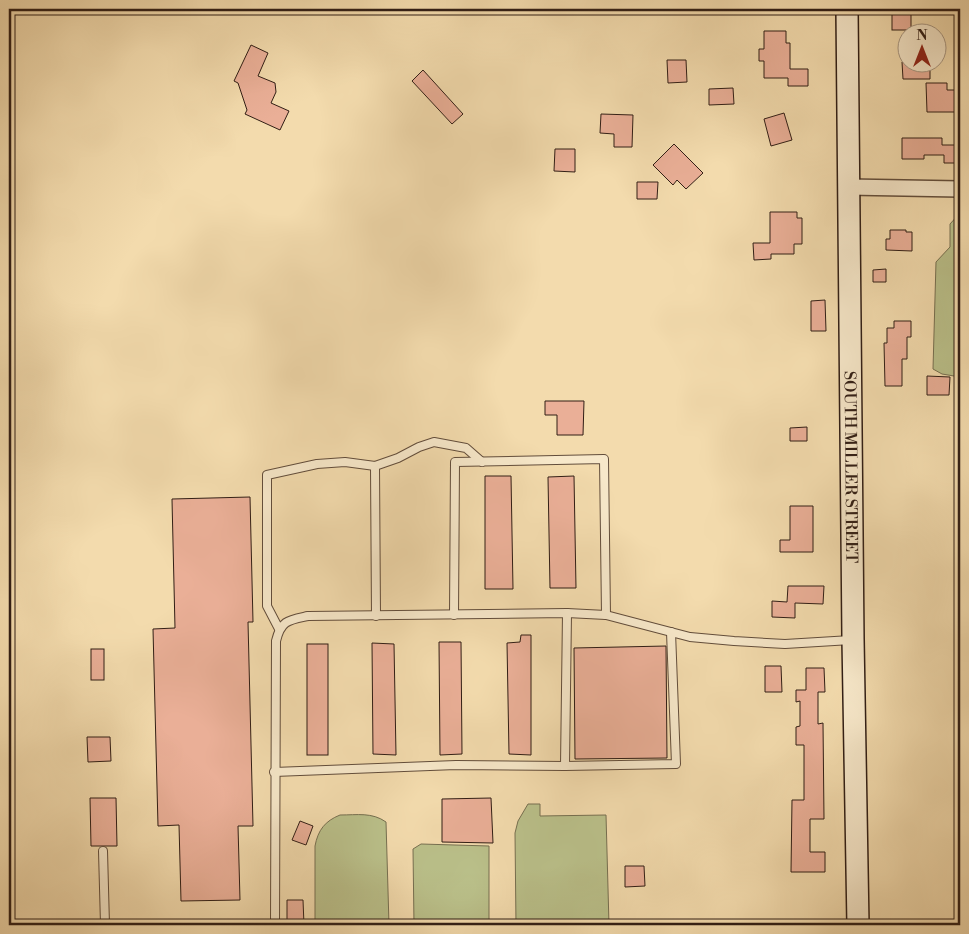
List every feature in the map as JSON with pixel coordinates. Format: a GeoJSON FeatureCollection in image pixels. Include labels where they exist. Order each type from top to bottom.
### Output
{"type":"FeatureCollection","features":[{"type":"Feature","properties":{"kind":"street","name":"SOUTH MILLER STREET"},"geometry":{"type":"LineString","coordinates":[[847,9],[853,640],[858,925]]}},
{"type":"Feature","properties":{"kind":"street"},"geometry":{"type":"LineString","coordinates":[[848,187],[960,188]]}},
{"type":"Feature","properties":{"kind":"lane"},"geometry":{"type":"LineString","coordinates":[[279,629],[267,606],[267,475],[317,464],[345,462],[375,466],[434,442],[466,448],[482,462]]}},
{"type":"Feature","properties":{"kind":"lane"},"geometry":{"type":"LineString","coordinates":[[454,615],[455,462],[604,459],[606,615]]}},
{"type":"Feature","properties":{"kind":"lane"},"geometry":{"type":"LineString","coordinates":[[375,466],[376,616]]}},
{"type":"Feature","properties":{"kind":"lane"},"geometry":{"type":"LineString","coordinates":[[275,925],[274,772],[276,641],[279,629],[287,621],[308,616],[567,613],[606,615],[671,632],[734,642],[785,644],[853,640]]}},
{"type":"Feature","properties":{"kind":"lane"},"geometry":{"type":"LineString","coordinates":[[565,766],[567,613]]}},
{"type":"Feature","properties":{"kind":"lane"},"geometry":{"type":"LineString","coordinates":[[274,772],[456,765],[676,764],[671,632]]}},
{"type":"Feature","properties":{"kind":"lane"},"geometry":{"type":"LineString","coordinates":[[103,851],[105,925]]}},
{"type":"Feature","properties":{"kind":"green space"},"geometry":{"type":"Polygon","coordinates":[[[960,213],[960,377],[942,374],[933,369],[936,262],[950,247],[950,224],[960,213]]]}},
{"type":"Feature","properties":{"kind":"green space"},"geometry":{"type":"Polygon","coordinates":[[[528,804],[540,804],[540,816],[606,815],[609,925],[516,925],[515,833],[518,821],[528,804]]]}},
{"type":"Feature","properties":{"kind":"green space"},"geometry":{"type":"Polygon","coordinates":[[[340,815],[370,815],[386,822],[389,925],[315,925],[315,846],[318,835],[323,827],[330,820],[340,815]]]}},
{"type":"Feature","properties":{"kind":"green space"},"geometry":{"type":"Polygon","coordinates":[[[421,844],[489,846],[489,925],[414,925],[413,849],[421,844]]]}},
{"type":"Feature","properties":{"kind":"building"},"geometry":{"type":"Polygon","coordinates":[[[892,9],[911,9],[911,22],[896,22],[896,30],[892,30],[892,9]]]}},
{"type":"Feature","properties":{"kind":"building"},"geometry":{"type":"Polygon","coordinates":[[[764,31],[786,31],[786,43],[790,43],[790,69],[808,69],[808,86],[788,86],[788,78],[764,78],[764,61],[759,61],[759,49],[764,49],[764,31]]]}},
{"type":"Feature","properties":{"kind":"building"},"geometry":{"type":"Polygon","coordinates":[[[251,45],[268,53],[258,76],[275,83],[276,92],[271,103],[289,111],[280,130],[245,114],[247,110],[238,83],[234,81],[251,45]]]}},
{"type":"Feature","properties":{"kind":"building"},"geometry":{"type":"Polygon","coordinates":[[[667,60],[686,60],[687,82],[668,83],[667,60]]]}},
{"type":"Feature","properties":{"kind":"building"},"geometry":{"type":"Polygon","coordinates":[[[423,70],[463,114],[452,124],[412,81],[423,70]]]}},
{"type":"Feature","properties":{"kind":"building"},"geometry":{"type":"Polygon","coordinates":[[[903,72],[930,72],[930,79],[903,79],[903,72]]]}},
{"type":"Feature","properties":{"kind":"building"},"geometry":{"type":"Polygon","coordinates":[[[926,83],[947,83],[947,90],[957,90],[957,112],[927,112],[926,83]]]}},
{"type":"Feature","properties":{"kind":"building"},"geometry":{"type":"Polygon","coordinates":[[[733,88],[734,104],[709,105],[709,89],[733,88]]]}},
{"type":"Feature","properties":{"kind":"building"},"geometry":{"type":"Polygon","coordinates":[[[784,113],[792,140],[771,146],[764,119],[784,113]]]}},
{"type":"Feature","properties":{"kind":"building"},"geometry":{"type":"Polygon","coordinates":[[[601,114],[633,115],[632,147],[614,147],[614,134],[600,133],[601,114]]]}},
{"type":"Feature","properties":{"kind":"building"},"geometry":{"type":"Polygon","coordinates":[[[902,138],[942,138],[942,145],[959,145],[959,163],[944,163],[944,155],[924,155],[924,159],[902,159],[902,138]]]}},
{"type":"Feature","properties":{"kind":"building"},"geometry":{"type":"Polygon","coordinates":[[[674,144],[703,173],[686,189],[677,180],[673,185],[653,165],[674,144]]]}},
{"type":"Feature","properties":{"kind":"building"},"geometry":{"type":"Polygon","coordinates":[[[555,149],[575,149],[575,172],[554,171],[555,149]]]}},
{"type":"Feature","properties":{"kind":"building"},"geometry":{"type":"Polygon","coordinates":[[[637,182],[658,182],[657,199],[637,199],[637,182]]]}},
{"type":"Feature","properties":{"kind":"building"},"geometry":{"type":"Polygon","coordinates":[[[770,212],[797,212],[797,218],[802,218],[802,244],[794,244],[794,254],[771,254],[771,259],[754,260],[753,243],[770,243],[770,212]]]}},
{"type":"Feature","properties":{"kind":"building"},"geometry":{"type":"Polygon","coordinates":[[[890,230],[912,232],[912,251],[886,250],[886,239],[890,239],[890,230]]]}},
{"type":"Feature","properties":{"kind":"building"},"geometry":{"type":"Polygon","coordinates":[[[886,269],[886,282],[873,282],[873,270],[886,269]]]}},
{"type":"Feature","properties":{"kind":"building"},"geometry":{"type":"Polygon","coordinates":[[[825,300],[826,331],[811,331],[811,301],[825,300]]]}},
{"type":"Feature","properties":{"kind":"building"},"geometry":{"type":"Polygon","coordinates":[[[894,321],[911,321],[911,337],[907,337],[907,359],[902,359],[902,386],[885,386],[884,343],[887,343],[887,328],[894,328],[894,321]]]}},
{"type":"Feature","properties":{"kind":"building"},"geometry":{"type":"Polygon","coordinates":[[[927,376],[950,377],[949,395],[927,395],[927,376]]]}},
{"type":"Feature","properties":{"kind":"building"},"geometry":{"type":"Polygon","coordinates":[[[545,401],[584,401],[583,435],[557,435],[557,415],[545,415],[545,401]]]}},
{"type":"Feature","properties":{"kind":"building"},"geometry":{"type":"Polygon","coordinates":[[[807,427],[807,441],[790,441],[790,428],[807,427]]]}},
{"type":"Feature","properties":{"kind":"building"},"geometry":{"type":"Polygon","coordinates":[[[485,476],[511,476],[513,589],[485,589],[485,476]]]}},
{"type":"Feature","properties":{"kind":"building"},"geometry":{"type":"Polygon","coordinates":[[[574,476],[576,588],[550,588],[548,477],[574,476]]]}},
{"type":"Feature","properties":{"kind":"building"},"geometry":{"type":"Polygon","coordinates":[[[250,497],[253,622],[248,622],[253,826],[238,826],[240,900],[181,901],[179,825],[158,826],[153,629],[175,628],[172,499],[250,497]]]}},
{"type":"Feature","properties":{"kind":"building"},"geometry":{"type":"Polygon","coordinates":[[[790,506],[813,506],[813,552],[780,552],[780,540],[790,540],[790,506]]]}},
{"type":"Feature","properties":{"kind":"building"},"geometry":{"type":"Polygon","coordinates":[[[788,586],[824,586],[823,604],[795,603],[795,618],[772,617],[772,601],[787,602],[788,586]]]}},
{"type":"Feature","properties":{"kind":"building"},"geometry":{"type":"Polygon","coordinates":[[[521,635],[531,635],[531,755],[509,754],[507,643],[520,642],[521,635]]]}},
{"type":"Feature","properties":{"kind":"building"},"geometry":{"type":"Polygon","coordinates":[[[439,642],[461,642],[462,754],[440,755],[439,642]]]}},
{"type":"Feature","properties":{"kind":"building"},"geometry":{"type":"Polygon","coordinates":[[[372,643],[394,644],[396,755],[373,754],[372,643]]]}},
{"type":"Feature","properties":{"kind":"building"},"geometry":{"type":"Polygon","coordinates":[[[307,644],[328,644],[328,755],[307,755],[307,644]]]}},
{"type":"Feature","properties":{"kind":"building"},"geometry":{"type":"Polygon","coordinates":[[[666,646],[667,758],[575,759],[574,648],[666,646]]]}},
{"type":"Feature","properties":{"kind":"building"},"geometry":{"type":"Polygon","coordinates":[[[91,649],[104,649],[104,680],[91,680],[91,649]]]}},
{"type":"Feature","properties":{"kind":"building"},"geometry":{"type":"Polygon","coordinates":[[[765,666],[781,666],[782,692],[765,692],[765,666]]]}},
{"type":"Feature","properties":{"kind":"building"},"geometry":{"type":"Polygon","coordinates":[[[806,668],[824,668],[825,692],[818,692],[818,724],[823,723],[824,819],[810,819],[810,852],[825,852],[825,872],[791,872],[792,800],[804,800],[804,745],[796,745],[796,727],[800,726],[800,701],[796,702],[796,690],[806,690],[806,668]]]}},
{"type":"Feature","properties":{"kind":"building"},"geometry":{"type":"Polygon","coordinates":[[[87,737],[110,737],[111,761],[88,762],[87,737]]]}},
{"type":"Feature","properties":{"kind":"building"},"geometry":{"type":"Polygon","coordinates":[[[90,798],[116,798],[117,846],[91,846],[90,798]]]}},
{"type":"Feature","properties":{"kind":"building"},"geometry":{"type":"Polygon","coordinates":[[[491,798],[493,843],[442,842],[442,799],[491,798]]]}},
{"type":"Feature","properties":{"kind":"building"},"geometry":{"type":"Polygon","coordinates":[[[300,821],[313,826],[306,845],[292,840],[300,821]]]}},
{"type":"Feature","properties":{"kind":"building"},"geometry":{"type":"Polygon","coordinates":[[[625,866],[644,866],[645,886],[625,887],[625,866]]]}},
{"type":"Feature","properties":{"kind":"building"},"geometry":{"type":"Polygon","coordinates":[[[287,900],[303,900],[304,925],[287,925],[287,900]]]}}]}
